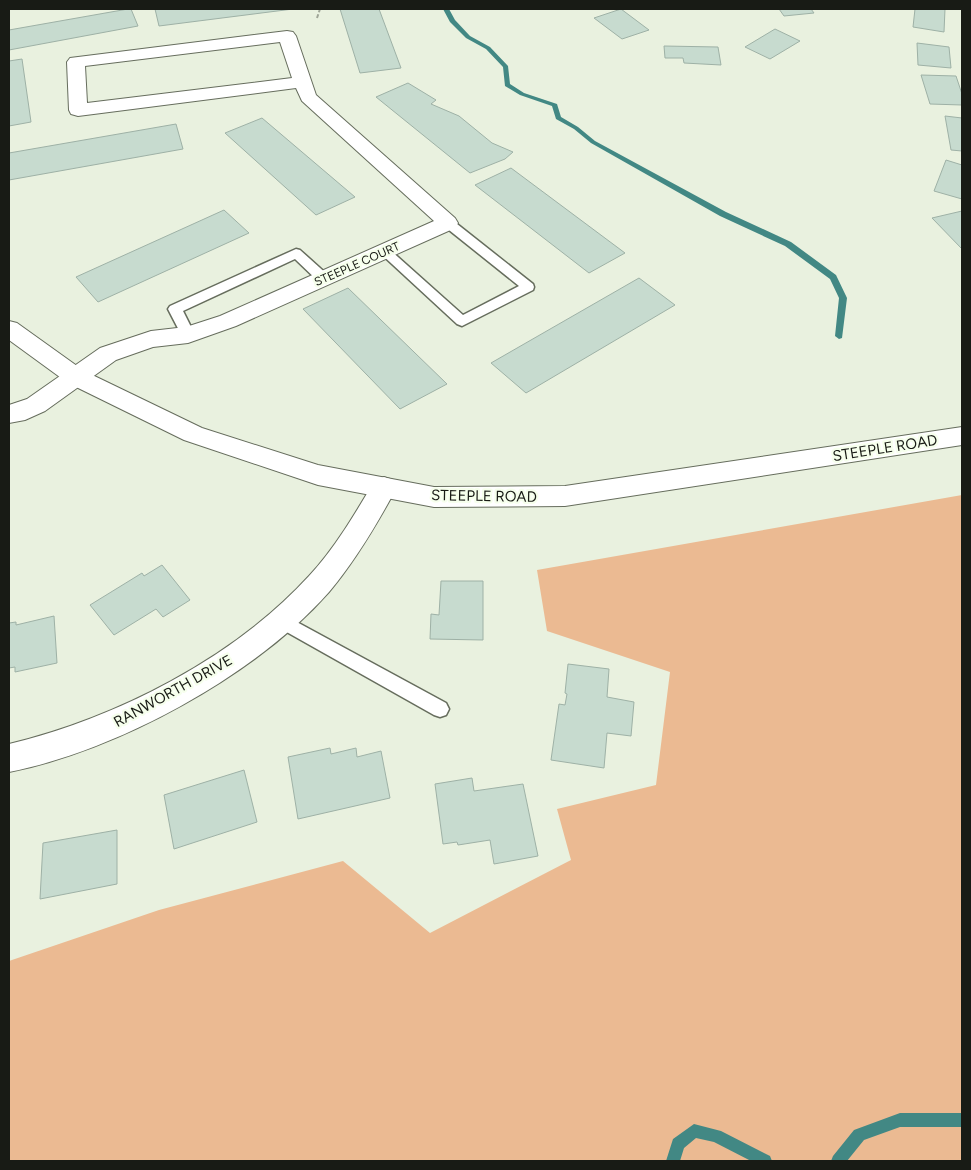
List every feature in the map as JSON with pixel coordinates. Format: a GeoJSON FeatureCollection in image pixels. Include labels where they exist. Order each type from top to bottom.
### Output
{"type":"FeatureCollection","features":[{"type":"Feature","properties":{"kind":"street"},"geometry":{"type":"LineString","coordinates":[[303,82],[78,110],[76,62],[288,36],[308,97],[448,223]]}},
{"type":"Feature","properties":{"kind":"street","name":"STEEPLE COURT"},"geometry":{"type":"LineString","coordinates":[[9,414],[16,414],[36,405],[108,354],[152,339],[188,335],[237,317],[448,223]]}},
{"type":"Feature","properties":{"kind":"street","name":"STEEPLE ROAD"},"geometry":{"type":"LineString","coordinates":[[9,329],[76,377],[193,434],[318,474],[434,498],[565,496],[962,436]]}},
{"type":"Feature","properties":{"kind":"street","name":"RANWORTH DRIVE"},"geometry":{"type":"LineString","coordinates":[[9,758],[28,754],[102,730],[144,710],[221,667],[282,621],[318,585],[354,539],[384,488]]}},
{"type":"Feature","properties":{"kind":"lane"},"geometry":{"type":"LineString","coordinates":[[385,252],[462,321],[528,288],[448,223]]}},
{"type":"Feature","properties":{"kind":"lane"},"geometry":{"type":"LineString","coordinates":[[188,335],[175,308],[296,253],[324,279]]}},
{"type":"Feature","properties":{"kind":"lane"},"geometry":{"type":"LineString","coordinates":[[282,621],[440,709]]}},
{"type":"Feature","properties":{"kind":"path"},"geometry":{"type":"LineString","coordinates":[[317,18],[320,9]]}},
{"type":"Feature","properties":{"kind":"shaded area"},"geometry":{"type":"Polygon","coordinates":[[[962,495],[962,1161],[9,1161],[9,961],[159,910],[343,861],[430,933],[571,860],[557,809],[656,785],[670,672],[547,631],[537,570],[962,495]]]}},
{"type":"Feature","properties":{"kind":"building"},"geometry":{"type":"Polygon","coordinates":[[[131,9],[138,26],[9,50],[9,30],[131,9]]]}},
{"type":"Feature","properties":{"kind":"building"},"geometry":{"type":"Polygon","coordinates":[[[155,9],[293,9],[159,26],[155,9]]]}},
{"type":"Feature","properties":{"kind":"building"},"geometry":{"type":"Polygon","coordinates":[[[340,9],[379,9],[401,68],[360,73],[340,9]]]}},
{"type":"Feature","properties":{"kind":"building"},"geometry":{"type":"Polygon","coordinates":[[[621,9],[649,30],[622,39],[594,18],[621,9]]]}},
{"type":"Feature","properties":{"kind":"building"},"geometry":{"type":"Polygon","coordinates":[[[779,9],[811,9],[814,13],[784,16],[779,9]]]}},
{"type":"Feature","properties":{"kind":"building"},"geometry":{"type":"Polygon","coordinates":[[[915,9],[945,9],[944,32],[913,27],[915,9]]]}},
{"type":"Feature","properties":{"kind":"building"},"geometry":{"type":"Polygon","coordinates":[[[775,29],[800,41],[770,59],[745,47],[775,29]]]}},
{"type":"Feature","properties":{"kind":"building"},"geometry":{"type":"Polygon","coordinates":[[[917,43],[949,47],[951,68],[918,65],[917,43]]]}},
{"type":"Feature","properties":{"kind":"building"},"geometry":{"type":"Polygon","coordinates":[[[664,46],[718,47],[721,65],[684,63],[683,58],[665,58],[664,46]]]}},
{"type":"Feature","properties":{"kind":"building"},"geometry":{"type":"Polygon","coordinates":[[[22,59],[31,122],[9,126],[9,61],[22,59]]]}},
{"type":"Feature","properties":{"kind":"building"},"geometry":{"type":"Polygon","coordinates":[[[921,75],[956,76],[962,94],[962,105],[930,104],[921,75]]]}},
{"type":"Feature","properties":{"kind":"building"},"geometry":{"type":"Polygon","coordinates":[[[408,83],[436,100],[431,104],[459,116],[492,143],[513,152],[505,159],[470,173],[376,97],[408,83]]]}},
{"type":"Feature","properties":{"kind":"building"},"geometry":{"type":"Polygon","coordinates":[[[945,116],[962,118],[962,151],[951,150],[945,116]]]}},
{"type":"Feature","properties":{"kind":"building"},"geometry":{"type":"Polygon","coordinates":[[[262,118],[355,197],[316,215],[225,133],[262,118]]]}},
{"type":"Feature","properties":{"kind":"building"},"geometry":{"type":"Polygon","coordinates":[[[176,124],[183,149],[9,180],[9,153],[176,124]]]}},
{"type":"Feature","properties":{"kind":"building"},"geometry":{"type":"Polygon","coordinates":[[[946,160],[962,165],[962,199],[934,191],[946,160]]]}},
{"type":"Feature","properties":{"kind":"building"},"geometry":{"type":"Polygon","coordinates":[[[511,168],[625,253],[589,273],[475,185],[511,168]]]}},
{"type":"Feature","properties":{"kind":"building"},"geometry":{"type":"Polygon","coordinates":[[[224,210],[249,233],[98,302],[76,277],[224,210]]]}},
{"type":"Feature","properties":{"kind":"building"},"geometry":{"type":"Polygon","coordinates":[[[962,211],[962,249],[932,218],[962,211]]]}},
{"type":"Feature","properties":{"kind":"building"},"geometry":{"type":"Polygon","coordinates":[[[639,278],[675,305],[526,393],[491,363],[639,278]]]}},
{"type":"Feature","properties":{"kind":"building"},"geometry":{"type":"Polygon","coordinates":[[[348,288],[447,384],[400,409],[303,309],[348,288]]]}},
{"type":"Feature","properties":{"kind":"building"},"geometry":{"type":"Polygon","coordinates":[[[162,565],[190,600],[163,617],[156,609],[114,635],[90,605],[142,573],[144,576],[162,565]]]}},
{"type":"Feature","properties":{"kind":"building"},"geometry":{"type":"Polygon","coordinates":[[[441,581],[483,581],[483,640],[430,639],[431,614],[439,615],[441,581]]]}},
{"type":"Feature","properties":{"kind":"building"},"geometry":{"type":"Polygon","coordinates":[[[54,616],[57,663],[15,672],[15,667],[9,668],[9,623],[16,622],[16,625],[54,616]]]}},
{"type":"Feature","properties":{"kind":"building"},"geometry":{"type":"Polygon","coordinates":[[[568,664],[609,669],[607,697],[634,702],[631,736],[607,733],[604,768],[551,760],[559,704],[565,705],[567,694],[565,693],[568,664]]]}},
{"type":"Feature","properties":{"kind":"building"},"geometry":{"type":"Polygon","coordinates":[[[330,748],[331,754],[356,748],[357,757],[381,751],[390,798],[298,819],[288,757],[330,748]]]}},
{"type":"Feature","properties":{"kind":"building"},"geometry":{"type":"Polygon","coordinates":[[[244,770],[257,822],[174,849],[164,795],[244,770]]]}},
{"type":"Feature","properties":{"kind":"building"},"geometry":{"type":"Polygon","coordinates":[[[472,778],[474,791],[523,784],[538,856],[494,864],[490,840],[458,845],[457,842],[443,844],[435,784],[472,778]]]}},
{"type":"Feature","properties":{"kind":"building"},"geometry":{"type":"Polygon","coordinates":[[[117,830],[117,884],[40,899],[43,843],[117,830]]]}},
{"type":"Feature","properties":{"kind":"waterway"},"geometry":{"type":"LineString","coordinates":[[446,9],[452,21],[468,37],[488,48],[506,67],[507,85],[522,94],[555,105],[558,118],[576,128],[593,142],[723,214],[788,244],[833,277],[843,298],[839,336]]}},
{"type":"Feature","properties":{"kind":"waterway"},"geometry":{"type":"LineString","coordinates":[[838,1161],[859,1135],[900,1120],[962,1120]]}},
{"type":"Feature","properties":{"kind":"waterway"},"geometry":{"type":"LineString","coordinates":[[673,1161],[678,1144],[694,1131],[716,1136],[765,1161]]}}]}
